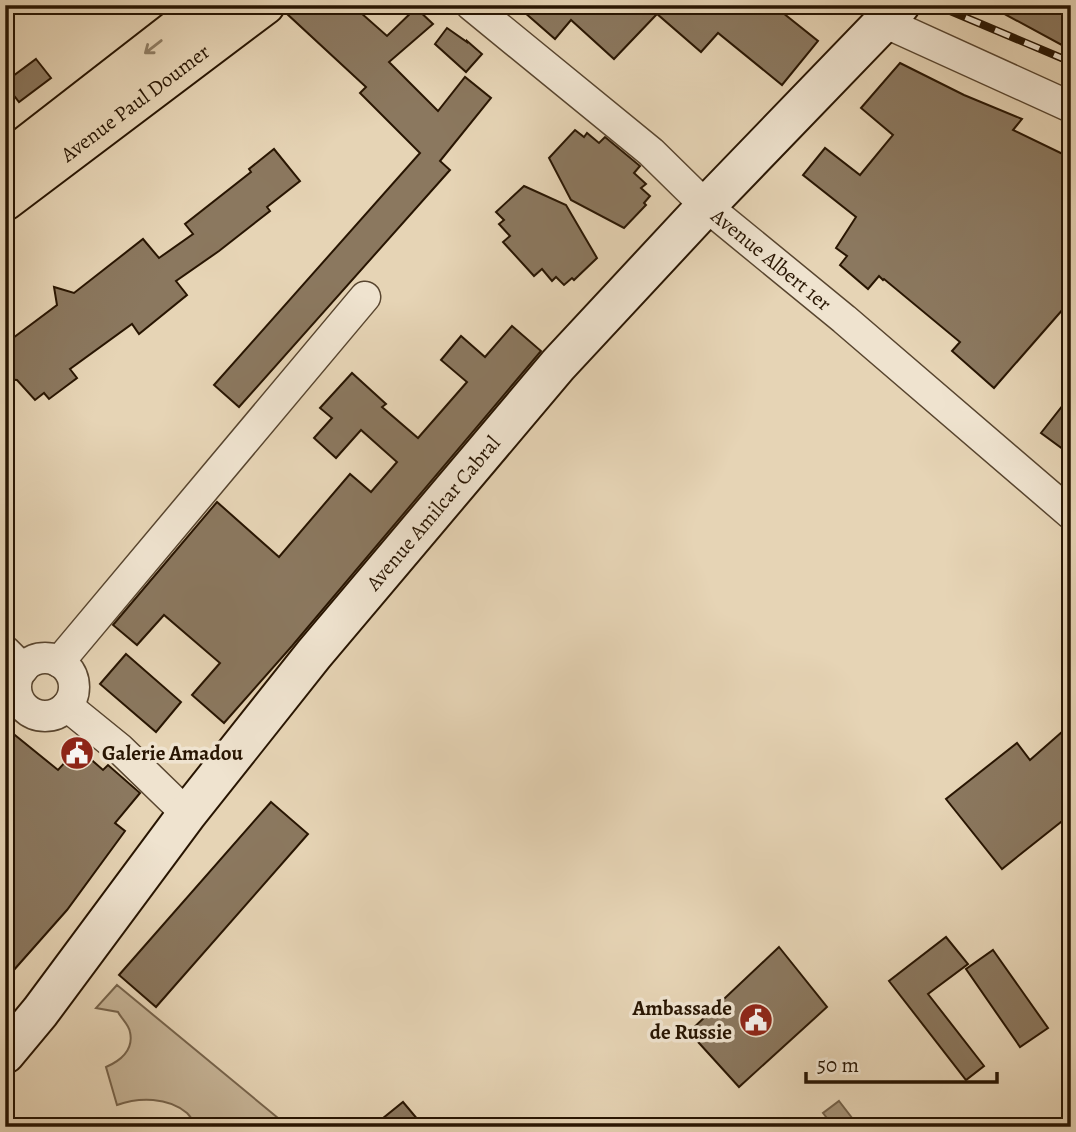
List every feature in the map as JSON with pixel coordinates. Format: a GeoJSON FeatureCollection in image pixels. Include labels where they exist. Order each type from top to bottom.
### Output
{"type":"FeatureCollection","features":[{"type":"Feature","properties":{"kind":"main road","name":"Avenue Paul Doumer"},"geometry":{"type":"LineString","coordinates":[[5,162],[207,5]]}},
{"type":"Feature","properties":{"kind":"main road","name":"Avenue Paul Doumer"},"geometry":{"type":"LineString","coordinates":[[5,201],[265,5]]}},
{"type":"Feature","properties":{"kind":"main road","name":"Avenue Amilcar Cabral"},"geometry":{"type":"LineString","coordinates":[[5,1054],[40,1012],[187,814],[314,654],[558,365],[706,206],[892,14]]}},
{"type":"Feature","properties":{"kind":"street","name":"Avenue Albert 1er"},"geometry":{"type":"LineString","coordinates":[[471,5],[651,152],[706,206],[844,319],[1071,514]]}},
{"type":"Feature","properties":{"kind":"street"},"geometry":{"type":"LineString","coordinates":[[892,14],[1071,107]]}},
{"type":"Feature","properties":{"kind":"street"},"geometry":{"type":"LineString","coordinates":[[60,662],[365,297]]}},
{"type":"Feature","properties":{"kind":"street"},"geometry":{"type":"LineString","coordinates":[[49,658],[60,662],[68,669],[73,679],[71,701],[63,710],[53,715],[14,714],[19,673],[14,660],[27,664],[37,659],[49,658]]}},
{"type":"Feature","properties":{"kind":"street"},"geometry":{"type":"LineString","coordinates":[[67,706],[120,749],[187,814]]}},
{"type":"Feature","properties":{"kind":"shaded area"},"geometry":{"type":"Polygon","coordinates":[[[117,985],[278,1118],[279,1127],[198,1127],[187,1113],[162,1101],[144,1100],[117,1105],[106,1067],[125,1054],[130,1044],[130,1032],[118,1012],[96,1008],[117,985]]]}},
{"type":"Feature","properties":{"kind":"shaded area"},"geometry":{"type":"Polygon","coordinates":[[[839,1101],[859,1127],[834,1127],[823,1113],[839,1101]]]}},
{"type":"Feature","properties":{"kind":"building"},"geometry":{"type":"Polygon","coordinates":[[[286,5],[352,5],[387,36],[416,8],[433,24],[389,62],[438,111],[465,77],[491,98],[440,161],[450,170],[239,407],[214,385],[420,153],[360,93],[366,87],[285,12],[286,5]]]}},
{"type":"Feature","properties":{"kind":"building"},"geometry":{"type":"Polygon","coordinates":[[[516,5],[773,5],[818,41],[782,85],[718,33],[701,52],[657,14],[614,59],[571,20],[555,39],[516,5]]]}},
{"type":"Feature","properties":{"kind":"building"},"geometry":{"type":"Polygon","coordinates":[[[988,5],[1071,5],[1071,50],[988,5]]]}},
{"type":"Feature","properties":{"kind":"building"},"geometry":{"type":"Polygon","coordinates":[[[447,28],[482,54],[466,72],[435,44],[447,28]]]}},
{"type":"Feature","properties":{"kind":"building"},"geometry":{"type":"Polygon","coordinates":[[[36,59],[51,78],[19,102],[5,82],[36,59]]]}},
{"type":"Feature","properties":{"kind":"building"},"geometry":{"type":"Polygon","coordinates":[[[900,63],[964,95],[1022,119],[1013,130],[1071,158],[1071,300],[994,388],[952,351],[960,342],[884,279],[879,276],[868,289],[840,265],[847,256],[836,248],[856,217],[803,175],[825,148],[860,175],[893,135],[861,108],[900,63]]]}},
{"type":"Feature","properties":{"kind":"building"},"geometry":{"type":"Polygon","coordinates":[[[575,130],[584,137],[587,133],[599,143],[605,137],[640,166],[634,173],[646,184],[641,188],[650,196],[644,203],[646,205],[624,228],[571,200],[549,158],[575,130]]]}},
{"type":"Feature","properties":{"kind":"building"},"geometry":{"type":"Polygon","coordinates":[[[274,149],[300,181],[267,207],[270,211],[176,281],[187,295],[139,334],[132,324],[70,369],[77,378],[49,399],[44,393],[35,400],[17,380],[5,379],[5,344],[57,305],[54,287],[74,293],[143,239],[159,258],[193,234],[185,224],[251,172],[249,169],[274,149]]]}},
{"type":"Feature","properties":{"kind":"building"},"geometry":{"type":"Polygon","coordinates":[[[524,186],[566,205],[597,258],[574,280],[572,278],[564,285],[556,277],[552,281],[542,269],[534,276],[503,242],[510,236],[499,224],[504,220],[496,212],[524,186]]]}},
{"type":"Feature","properties":{"kind":"building"},"geometry":{"type":"Polygon","coordinates":[[[512,326],[541,351],[224,723],[192,695],[220,663],[164,615],[137,645],[113,625],[217,502],[279,557],[350,474],[371,492],[397,462],[361,430],[336,458],[314,438],[332,418],[320,408],[352,373],[386,404],[382,407],[418,438],[467,382],[441,360],[461,336],[485,357],[512,326]]]}},
{"type":"Feature","properties":{"kind":"building"},"geometry":{"type":"Polygon","coordinates":[[[1071,395],[1071,455],[1041,433],[1071,395]]]}},
{"type":"Feature","properties":{"kind":"building"},"geometry":{"type":"Polygon","coordinates":[[[126,654],[181,702],[156,732],[100,684],[126,654]]]}},
{"type":"Feature","properties":{"kind":"building"},"geometry":{"type":"Polygon","coordinates":[[[1071,724],[1071,814],[1002,869],[946,799],[1017,743],[1030,760],[1071,724]]]}},
{"type":"Feature","properties":{"kind":"building"},"geometry":{"type":"Polygon","coordinates":[[[5,727],[58,770],[78,748],[103,770],[108,765],[140,793],[115,823],[125,831],[67,910],[5,980],[5,727]]]}},
{"type":"Feature","properties":{"kind":"building"},"geometry":{"type":"Polygon","coordinates":[[[271,802],[308,834],[156,1007],[119,975],[271,802]]]}},
{"type":"Feature","properties":{"kind":"building"},"geometry":{"type":"Polygon","coordinates":[[[946,937],[968,964],[928,994],[984,1066],[966,1080],[889,981],[946,937]]]}},
{"type":"Feature","properties":{"kind":"building"},"geometry":{"type":"Polygon","coordinates":[[[779,947],[827,1007],[739,1087],[689,1032],[779,947]]]}},
{"type":"Feature","properties":{"kind":"building"},"geometry":{"type":"Polygon","coordinates":[[[993,950],[1048,1028],[1020,1047],[966,969],[993,950]]]}},
{"type":"Feature","properties":{"kind":"building"},"geometry":{"type":"Polygon","coordinates":[[[403,1102],[424,1127],[372,1127],[403,1102]]]}},
{"type":"Feature","properties":{"kind":"railway"},"geometry":{"type":"LineString","coordinates":[[936,5],[1071,62]]}},
{"type":"Feature","properties":{"kind":"place","name":"Galerie Amadou"},"geometry":{"type":"Point","coordinates":[77,753]}},
{"type":"Feature","properties":{"kind":"place","name":"Ambassade de Russie"},"geometry":{"type":"Point","coordinates":[756,1020]}}]}
